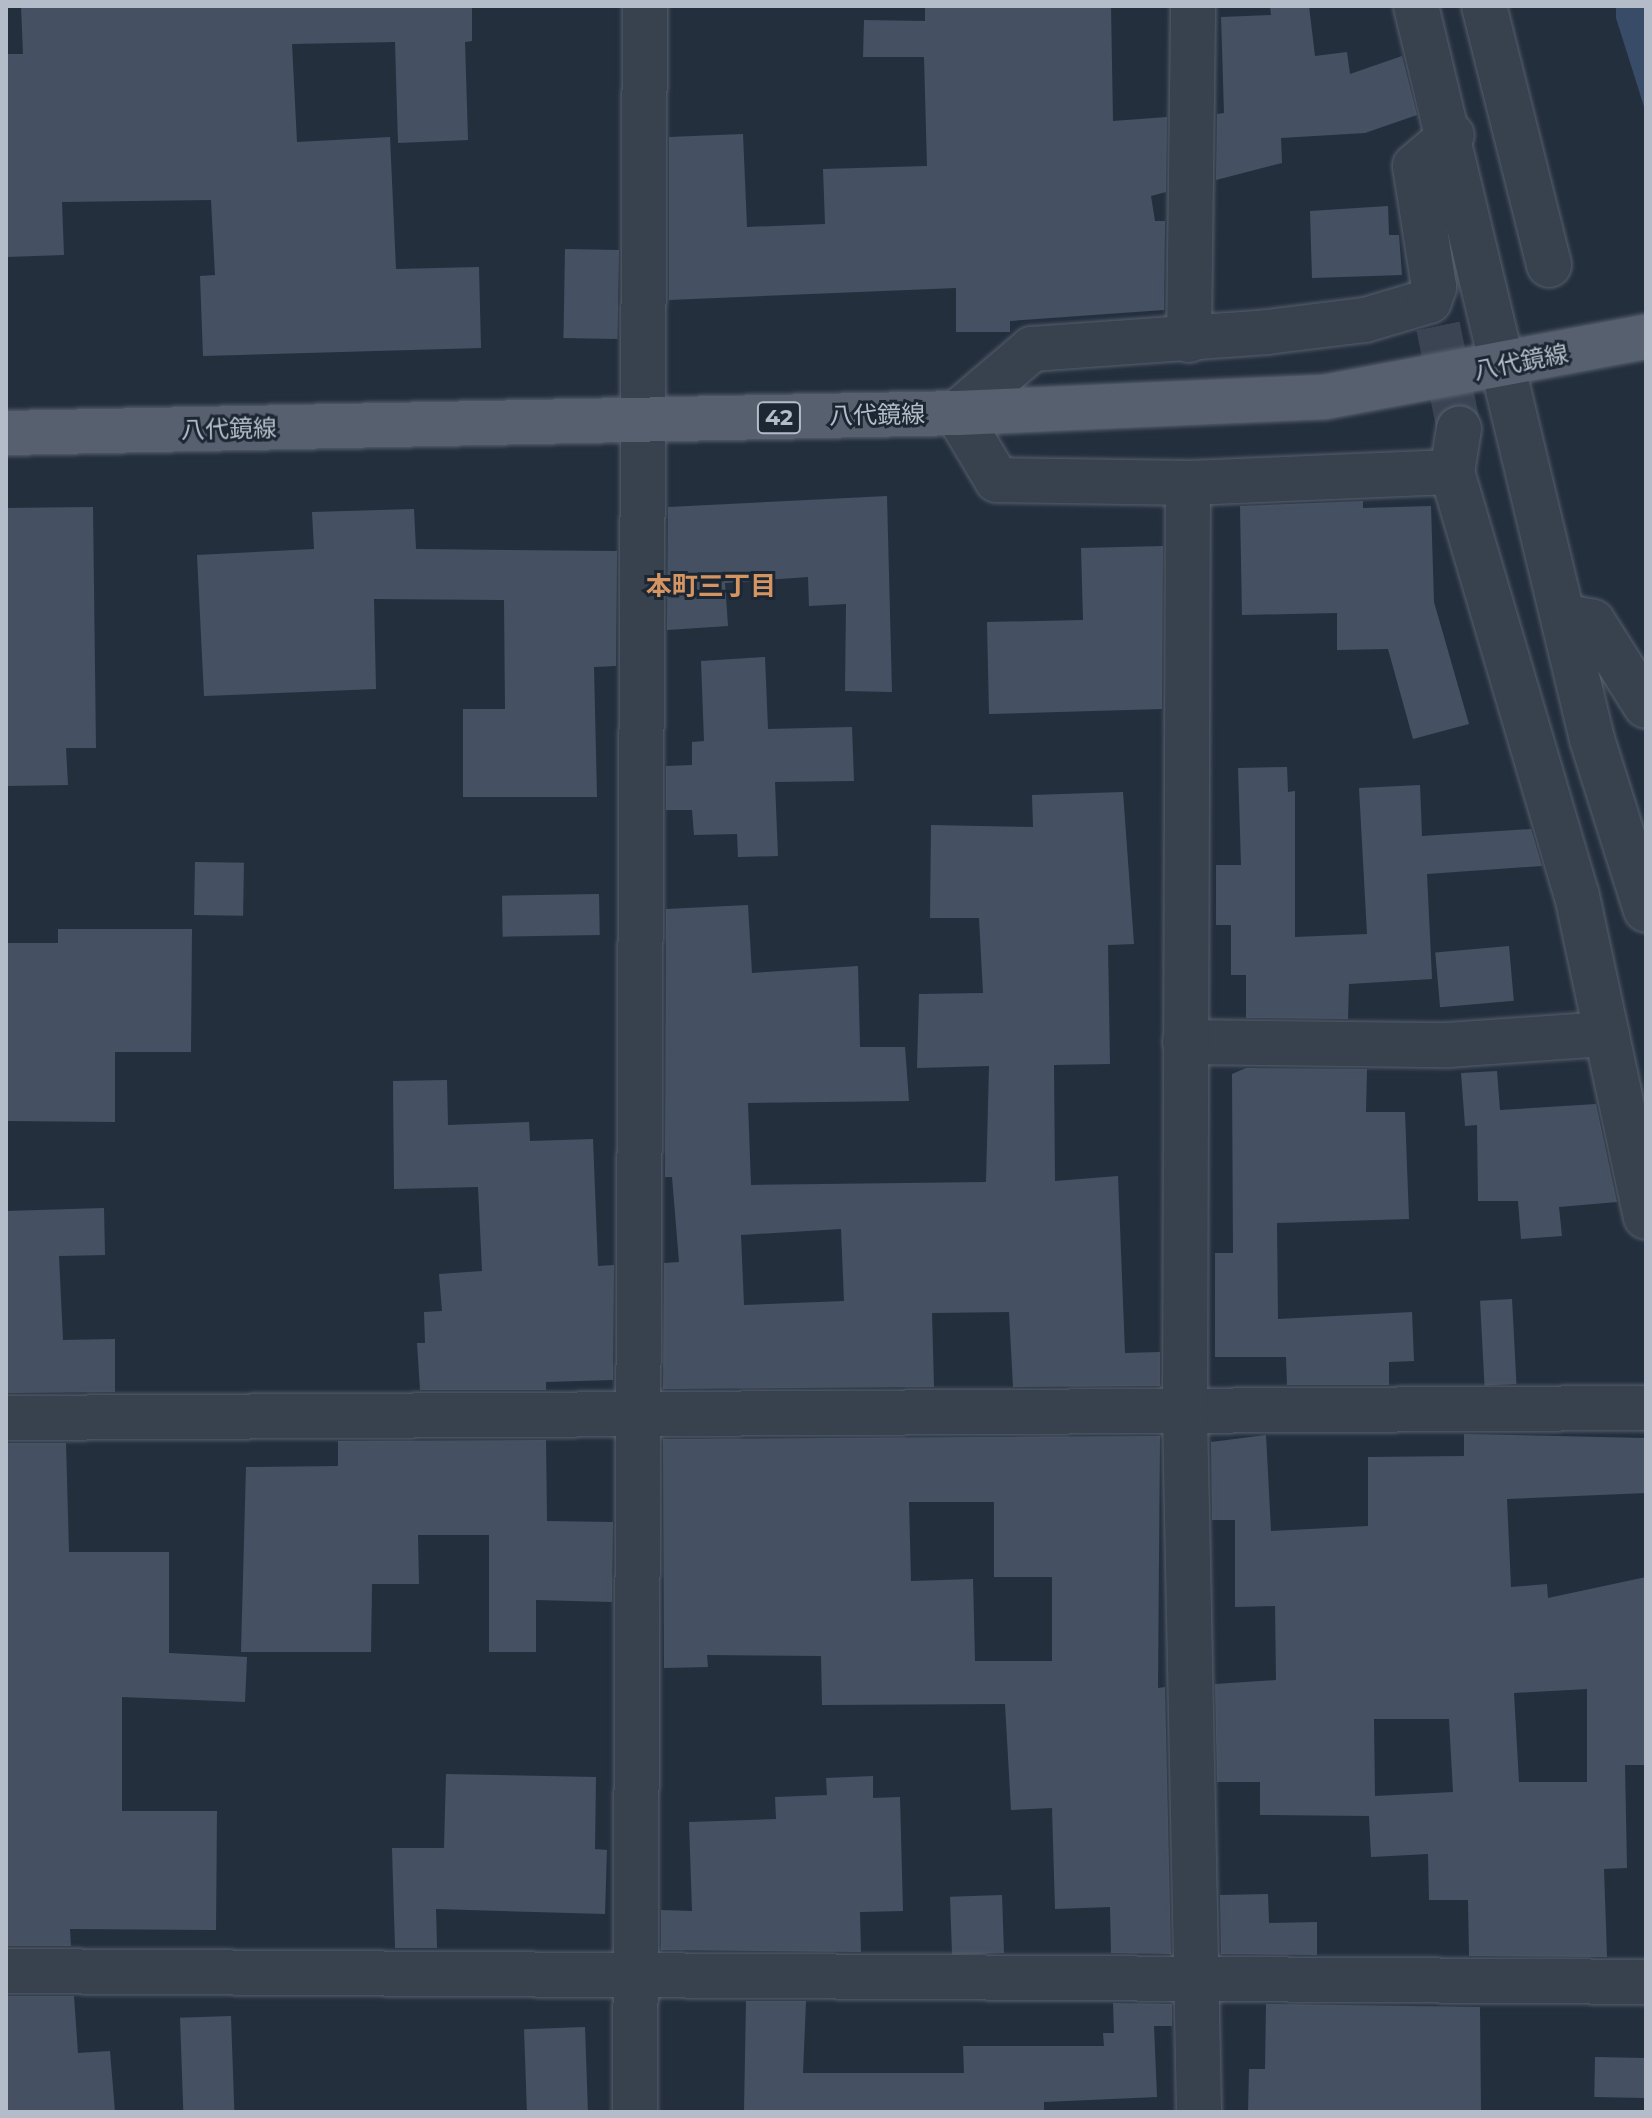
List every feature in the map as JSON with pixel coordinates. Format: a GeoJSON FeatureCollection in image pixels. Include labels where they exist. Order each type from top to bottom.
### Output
{"type":"FeatureCollection","features":[{"type":"Feature","properties":{"kind":"main road","name":"八代鏡線"},"geometry":{"type":"LineString","coordinates":[[6,433],[957,413],[1324,397],[1646,337]]}},
{"type":"Feature","properties":{"kind":"street"},"geometry":{"type":"LineString","coordinates":[[635,2112],[646,421],[645,6]]}},
{"type":"Feature","properties":{"kind":"street"},"geometry":{"type":"LineString","coordinates":[[1189,340],[1193,6]]}},
{"type":"Feature","properties":{"kind":"street"},"geometry":{"type":"LineString","coordinates":[[1474,6],[1419,15],[1452,135],[1528,361],[1566,617],[1592,739],[1646,910]]}},
{"type":"Feature","properties":{"kind":"street"},"geometry":{"type":"LineString","coordinates":[[1484,6],[1549,265]]}},
{"type":"Feature","properties":{"kind":"street"},"geometry":{"type":"LineString","coordinates":[[1452,135],[1415,166],[1434,287],[1434,313],[1189,340],[1032,349],[957,413],[997,480],[1188,483],[1452,472]]}},
{"type":"Feature","properties":{"kind":"street"},"geometry":{"type":"LineString","coordinates":[[1459,429],[1452,472],[1577,896],[1646,1217]]}},
{"type":"Feature","properties":{"kind":"street"},"geometry":{"type":"LineString","coordinates":[[1188,483],[1185,1414],[1199,2112]]}},
{"type":"Feature","properties":{"kind":"street"},"geometry":{"type":"LineString","coordinates":[[1566,617],[1593,622],[1646,706]]}},
{"type":"Feature","properties":{"kind":"street"},"geometry":{"type":"LineString","coordinates":[[1185,1042],[1448,1045],[1607,1034]]}},
{"type":"Feature","properties":{"kind":"street"},"geometry":{"type":"LineString","coordinates":[[6,1418],[1185,1414],[1646,1408]]}},
{"type":"Feature","properties":{"kind":"street"},"geometry":{"type":"LineString","coordinates":[[6,1971],[636,1970],[1198,1974],[1646,1982]]}},
{"type":"Feature","properties":{"kind":"water"},"geometry":{"type":"Polygon","coordinates":[[[1616,6],[1646,6],[1646,113],[1616,18],[1616,6]]]}},
{"type":"Feature","properties":{"kind":"building"},"geometry":{"type":"Polygon","coordinates":[[[21,6],[472,6],[472,41],[465,42],[468,140],[398,143],[395,42],[292,44],[297,142],[390,137],[396,269],[479,267],[481,348],[203,356],[200,276],[215,275],[211,200],[62,202],[64,255],[6,257],[6,54],[23,54],[21,6]]]}},
{"type":"Feature","properties":{"kind":"building"},"geometry":{"type":"Polygon","coordinates":[[[925,6],[1111,6],[1113,121],[1167,117],[1166,192],[1151,196],[1155,221],[1165,221],[1164,310],[1010,321],[1010,332],[956,332],[956,288],[669,300],[669,137],[743,134],[747,227],[825,224],[823,169],[927,166],[924,57],[863,57],[864,20],[925,21],[925,6]]]}},
{"type":"Feature","properties":{"kind":"building"},"geometry":{"type":"Polygon","coordinates":[[[1270,6],[1309,6],[1315,56],[1347,52],[1350,74],[1402,56],[1417,115],[1365,133],[1281,138],[1282,163],[1216,180],[1217,114],[1224,113],[1221,17],[1271,15],[1270,6]]]}},
{"type":"Feature","properties":{"kind":"building"},"geometry":{"type":"Polygon","coordinates":[[[1388,206],[1389,235],[1399,235],[1402,275],[1312,278],[1310,211],[1388,206]]]}},
{"type":"Feature","properties":{"kind":"building"},"geometry":{"type":"Polygon","coordinates":[[[565,249],[619,250],[617,339],[563,338],[565,249]]]}},
{"type":"Feature","properties":{"kind":"building"},"geometry":{"type":"Polygon","coordinates":[[[887,496],[892,692],[845,691],[846,604],[809,606],[808,577],[725,583],[728,626],[667,630],[668,507],[887,496]]]}},
{"type":"Feature","properties":{"kind":"building"},"geometry":{"type":"Polygon","coordinates":[[[1363,501],[1363,508],[1431,506],[1434,602],[1469,724],[1413,739],[1388,649],[1337,650],[1337,613],[1242,615],[1240,506],[1363,501]]]}},
{"type":"Feature","properties":{"kind":"building"},"geometry":{"type":"Polygon","coordinates":[[[93,507],[96,748],[66,748],[68,785],[7,786],[6,508],[93,507]]]}},
{"type":"Feature","properties":{"kind":"building"},"geometry":{"type":"Polygon","coordinates":[[[414,509],[416,549],[617,551],[616,666],[594,667],[597,797],[463,797],[463,709],[505,709],[504,600],[374,599],[376,689],[204,696],[197,555],[314,549],[312,512],[414,509]]]}},
{"type":"Feature","properties":{"kind":"building"},"geometry":{"type":"Polygon","coordinates":[[[1163,546],[1162,709],[989,714],[987,622],[1083,620],[1081,548],[1163,546]]]}},
{"type":"Feature","properties":{"kind":"building"},"geometry":{"type":"Polygon","coordinates":[[[765,657],[768,729],[852,727],[854,781],[775,782],[778,856],[738,857],[737,834],[694,835],[692,810],[666,810],[666,766],[692,765],[692,742],[704,741],[701,661],[765,657]]]}},
{"type":"Feature","properties":{"kind":"building"},"geometry":{"type":"Polygon","coordinates":[[[1287,767],[1288,792],[1295,791],[1295,937],[1367,934],[1359,788],[1420,785],[1422,836],[1531,829],[1542,866],[1427,874],[1432,979],[1349,984],[1348,1019],[1246,1018],[1246,975],[1231,975],[1231,925],[1216,925],[1216,865],[1241,865],[1238,768],[1287,767]]]}},
{"type":"Feature","properties":{"kind":"building"},"geometry":{"type":"Polygon","coordinates":[[[1123,792],[1134,944],[1108,945],[1110,1064],[1054,1065],[1055,1181],[1118,1176],[1125,1353],[1160,1352],[1160,1386],[1013,1387],[1009,1312],[932,1313],[934,1387],[663,1389],[664,1263],[679,1262],[672,1177],[665,1177],[666,909],[748,905],[752,973],[858,966],[860,1047],[905,1047],[909,1101],[748,1103],[751,1185],[986,1182],[989,1066],[917,1068],[919,994],[983,993],[979,918],[930,918],[931,825],[1033,827],[1032,795],[1123,792]],[[841,1229],[741,1235],[744,1305],[844,1301],[841,1229]]]}},
{"type":"Feature","properties":{"kind":"building"},"geometry":{"type":"Polygon","coordinates":[[[195,862],[244,863],[243,916],[194,915],[195,862]]]}},
{"type":"Feature","properties":{"kind":"building"},"geometry":{"type":"Polygon","coordinates":[[[599,894],[600,935],[503,937],[502,896],[599,894]]]}},
{"type":"Feature","properties":{"kind":"building"},"geometry":{"type":"Polygon","coordinates":[[[58,929],[192,929],[191,1052],[115,1052],[115,1122],[6,1121],[6,943],[58,943],[58,929]]]}},
{"type":"Feature","properties":{"kind":"building"},"geometry":{"type":"Polygon","coordinates":[[[1509,946],[1514,1001],[1440,1007],[1435,952],[1509,946]]]}},
{"type":"Feature","properties":{"kind":"building"},"geometry":{"type":"Polygon","coordinates":[[[1246,1068],[1367,1069],[1366,1112],[1405,1112],[1409,1219],[1277,1223],[1278,1319],[1412,1312],[1414,1361],[1389,1362],[1389,1385],[1287,1385],[1286,1357],[1215,1357],[1215,1253],[1233,1253],[1232,1074],[1246,1068]]]}},
{"type":"Feature","properties":{"kind":"building"},"geometry":{"type":"Polygon","coordinates":[[[1497,1071],[1500,1110],[1596,1104],[1617,1202],[1559,1207],[1562,1236],[1521,1239],[1518,1201],[1478,1201],[1477,1125],[1465,1126],[1461,1073],[1497,1071]]]}},
{"type":"Feature","properties":{"kind":"building"},"geometry":{"type":"Polygon","coordinates":[[[447,1080],[448,1125],[529,1122],[530,1141],[593,1139],[598,1266],[614,1265],[613,1380],[546,1382],[546,1390],[420,1390],[417,1343],[425,1343],[424,1312],[442,1311],[439,1274],[482,1271],[478,1187],[394,1189],[393,1081],[447,1080]]]}},
{"type":"Feature","properties":{"kind":"building"},"geometry":{"type":"Polygon","coordinates":[[[104,1208],[105,1255],[59,1256],[63,1340],[115,1339],[115,1392],[6,1393],[6,1211],[104,1208]]]}},
{"type":"Feature","properties":{"kind":"building"},"geometry":{"type":"Polygon","coordinates":[[[1512,1299],[1516,1384],[1484,1386],[1480,1301],[1512,1299]]]}},
{"type":"Feature","properties":{"kind":"building"},"geometry":{"type":"Polygon","coordinates":[[[1464,1434],[1646,1438],[1646,1493],[1507,1499],[1511,1587],[1547,1584],[1548,1598],[1646,1577],[1646,1765],[1625,1765],[1627,1868],[1604,1869],[1607,1957],[1469,1956],[1468,1900],[1429,1900],[1428,1854],[1371,1857],[1369,1816],[1260,1815],[1260,1782],[1217,1782],[1215,1684],[1276,1680],[1275,1606],[1235,1607],[1235,1520],[1212,1520],[1211,1442],[1266,1435],[1271,1531],[1368,1526],[1368,1457],[1464,1456],[1464,1434]],[[1587,1689],[1514,1693],[1519,1782],[1587,1782],[1587,1689]],[[1374,1719],[1375,1796],[1453,1792],[1449,1719],[1374,1719]]]}},
{"type":"Feature","properties":{"kind":"building"},"geometry":{"type":"Polygon","coordinates":[[[1160,1436],[1158,1688],[1165,1687],[1171,1954],[1111,1953],[1110,1907],[1055,1909],[1052,1808],[1011,1810],[1005,1704],[822,1705],[821,1656],[707,1655],[708,1667],[664,1668],[663,1439],[1160,1436]],[[909,1502],[911,1581],[973,1579],[975,1661],[1052,1661],[1052,1577],[994,1577],[994,1502],[909,1502]]]}},
{"type":"Feature","properties":{"kind":"building"},"geometry":{"type":"Polygon","coordinates":[[[546,1440],[547,1521],[613,1522],[612,1602],[536,1600],[536,1652],[489,1652],[489,1535],[418,1535],[419,1584],[372,1584],[371,1652],[241,1652],[246,1467],[338,1466],[338,1441],[546,1440]]]}},
{"type":"Feature","properties":{"kind":"building"},"geometry":{"type":"Polygon","coordinates":[[[6,1443],[66,1443],[69,1552],[169,1552],[169,1653],[247,1657],[245,1702],[122,1697],[122,1811],[217,1811],[216,1930],[70,1929],[71,1946],[6,1946],[6,1443]]]}},
{"type":"Feature","properties":{"kind":"building"},"geometry":{"type":"Polygon","coordinates":[[[446,1774],[596,1777],[595,1849],[607,1850],[605,1914],[436,1909],[437,1948],[395,1948],[392,1848],[444,1848],[446,1774]]]}},
{"type":"Feature","properties":{"kind":"building"},"geometry":{"type":"Polygon","coordinates":[[[873,1776],[873,1798],[900,1797],[903,1911],[860,1912],[861,1952],[661,1950],[661,1910],[692,1911],[689,1822],[776,1819],[775,1797],[827,1795],[826,1778],[873,1776]]]}},
{"type":"Feature","properties":{"kind":"building"},"geometry":{"type":"Polygon","coordinates":[[[1268,1894],[1269,1923],[1317,1922],[1317,1955],[1221,1954],[1220,1895],[1268,1894]]]}},
{"type":"Feature","properties":{"kind":"building"},"geometry":{"type":"Polygon","coordinates":[[[1002,1895],[1004,1953],[952,1955],[950,1897],[1002,1895]]]}},
{"type":"Feature","properties":{"kind":"building"},"geometry":{"type":"Polygon","coordinates":[[[6,1996],[74,1996],[78,2053],[110,2051],[115,2112],[6,2112],[6,1996]]]}},
{"type":"Feature","properties":{"kind":"building"},"geometry":{"type":"Polygon","coordinates":[[[746,2001],[806,2001],[803,2073],[964,2073],[963,2046],[1104,2046],[1103,2033],[1114,2033],[1113,2003],[1172,2004],[1172,2026],[1154,2026],[1157,2097],[1044,2102],[1044,2112],[744,2112],[746,2001]]]}},
{"type":"Feature","properties":{"kind":"building"},"geometry":{"type":"Polygon","coordinates":[[[1266,2004],[1480,2007],[1481,2112],[1248,2112],[1249,2069],[1265,2069],[1266,2004]]]}},
{"type":"Feature","properties":{"kind":"building"},"geometry":{"type":"Polygon","coordinates":[[[231,2016],[234,2112],[183,2112],[180,2018],[231,2016]]]}},
{"type":"Feature","properties":{"kind":"building"},"geometry":{"type":"Polygon","coordinates":[[[585,2027],[588,2112],[527,2112],[524,2029],[585,2027]]]}},
{"type":"Feature","properties":{"kind":"building"},"geometry":{"type":"Polygon","coordinates":[[[1595,2057],[1646,2058],[1645,2098],[1594,2097],[1595,2057]]]}},
{"type":"Feature","properties":{"kind":"tunnel"},"geometry":{"type":"LineString","coordinates":[[1438,326],[1459,429]]}},
{"type":"Feature","properties":{"kind":"district","name":"本町三丁目"},"geometry":{"type":"Point","coordinates":[711,587]}}]}
